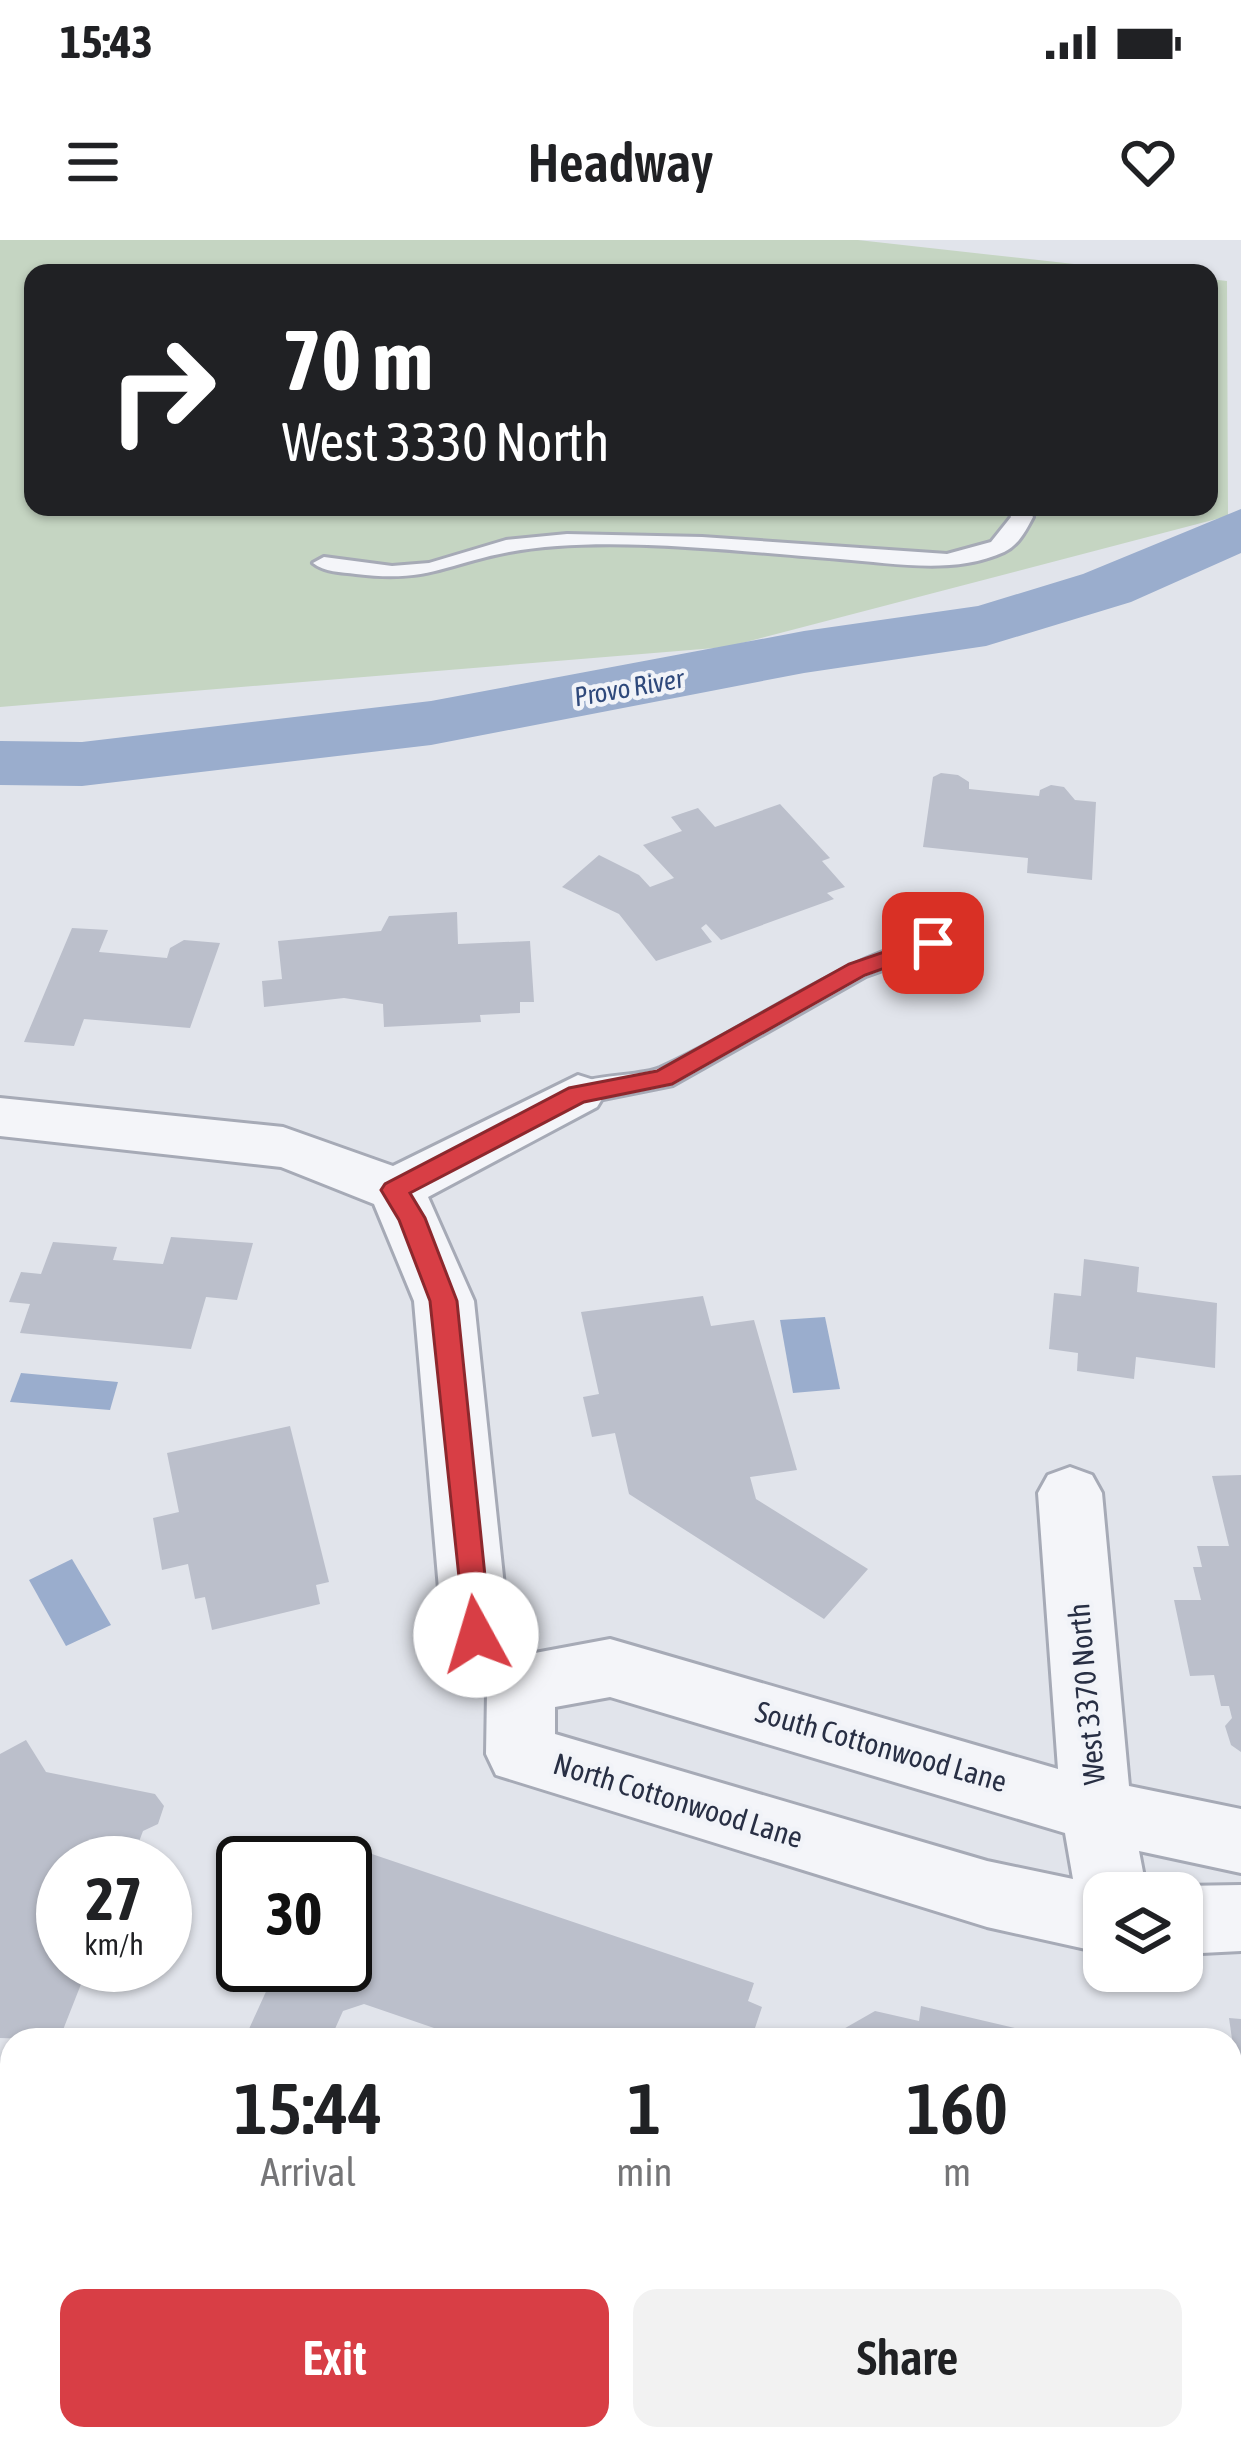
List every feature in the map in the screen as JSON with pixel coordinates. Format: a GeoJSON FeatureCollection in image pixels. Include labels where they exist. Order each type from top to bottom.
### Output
{"type":"FeatureCollection","features":[{"type":"Feature","properties":{"kind":"street"},"geometry":{"type":"LineString","coordinates":[[394,1190],[578,1094]]}},
{"type":"Feature","properties":{"kind":"street"},"geometry":{"type":"LineString","coordinates":[[0,1117],[283,1147],[394,1190],[421,1238],[444,1301],[476,1635],[521,1684]]}},
{"type":"Feature","properties":{"kind":"street","name":"West 3370 North"},"geometry":{"type":"LineString","coordinates":[[1070,1493],[1096,1811],[1107,1872]]}},
{"type":"Feature","properties":{"kind":"street","name":"South Cottonwood Lane"},"geometry":{"type":"LineString","coordinates":[[521,1684],[610,1668],[1096,1811],[1241,1840]]}},
{"type":"Feature","properties":{"kind":"street","name":"North Cottonwood Lane"},"geometry":{"type":"LineString","coordinates":[[521,1684],[520,1754],[987,1894],[1083,1915]]}},
{"type":"Feature","properties":{"kind":"street"},"geometry":{"type":"LineString","coordinates":[[1203,1919],[1241,1918]]}},
{"type":"Feature","properties":{"kind":"lane"},"geometry":{"type":"LineString","coordinates":[[324,563],[411,571],[506,546],[605,540],[947,560],[999,547],[1013,534],[1022,516]]}},
{"type":"Feature","properties":{"kind":"lane"},"geometry":{"type":"LineString","coordinates":[[578,1094],[663,1078],[857,970],[933,943]]}},
{"type":"Feature","properties":{"kind":"green space"},"geometry":{"type":"Polygon","coordinates":[[[0,240],[858,240],[1073,264],[24,264],[24,516],[1218,516],[1218,280],[1227,281],[1228,516],[727,647],[0,707],[0,240]]]}},
{"type":"Feature","properties":{"kind":"water"},"geometry":{"type":"Polygon","coordinates":[[[825,1317],[840,1389],[793,1393],[780,1320],[825,1317]]]}},
{"type":"Feature","properties":{"kind":"water"},"geometry":{"type":"Polygon","coordinates":[[[21,1373],[118,1382],[110,1410],[10,1402],[21,1373]]]}},
{"type":"Feature","properties":{"kind":"water"},"geometry":{"type":"Polygon","coordinates":[[[72,1559],[111,1625],[66,1646],[29,1580],[72,1559]]]}},
{"type":"Feature","properties":{"kind":"building"},"geometry":{"type":"Polygon","coordinates":[[[958,775],[969,782],[969,789],[1039,796],[1040,790],[1051,785],[1064,787],[1075,800],[1096,802],[1092,880],[1027,873],[1028,858],[923,847],[933,777],[958,775]]]}},
{"type":"Feature","properties":{"kind":"building"},"geometry":{"type":"Polygon","coordinates":[[[780,804],[830,858],[822,861],[845,887],[827,893],[834,899],[721,940],[706,924],[701,928],[712,942],[656,961],[619,914],[562,887],[599,855],[639,875],[650,887],[674,878],[643,845],[682,831],[671,817],[698,808],[715,827],[780,804]]]}},
{"type":"Feature","properties":{"kind":"building"},"geometry":{"type":"Polygon","coordinates":[[[457,912],[458,944],[530,941],[534,1002],[520,1002],[520,1013],[480,1015],[481,1022],[384,1027],[383,1004],[344,998],[264,1007],[262,981],[282,979],[278,941],[381,931],[389,916],[457,912]]]}},
{"type":"Feature","properties":{"kind":"building"},"geometry":{"type":"Polygon","coordinates":[[[72,928],[108,930],[99,952],[167,958],[170,948],[184,940],[220,943],[190,1028],[84,1019],[74,1046],[24,1042],[72,928]]]}},
{"type":"Feature","properties":{"kind":"building"},"geometry":{"type":"Polygon","coordinates":[[[171,1237],[253,1243],[237,1300],[206,1297],[191,1349],[20,1333],[30,1304],[9,1302],[21,1272],[41,1274],[53,1242],[117,1247],[113,1260],[163,1264],[171,1237]]]}},
{"type":"Feature","properties":{"kind":"building"},"geometry":{"type":"Polygon","coordinates":[[[1084,1259],[1139,1267],[1137,1292],[1217,1303],[1215,1368],[1136,1357],[1134,1379],[1077,1371],[1078,1353],[1049,1349],[1054,1293],[1081,1296],[1084,1259]]]}},
{"type":"Feature","properties":{"kind":"building"},"geometry":{"type":"Polygon","coordinates":[[[703,1296],[711,1326],[754,1320],[797,1470],[750,1477],[756,1499],[868,1569],[824,1619],[629,1494],[615,1433],[592,1437],[583,1397],[599,1394],[581,1312],[703,1296]]]}},
{"type":"Feature","properties":{"kind":"building"},"geometry":{"type":"Polygon","coordinates":[[[290,1426],[329,1582],[316,1585],[320,1604],[212,1630],[205,1597],[195,1599],[188,1564],[162,1570],[153,1518],[179,1512],[167,1453],[290,1426]]]}},
{"type":"Feature","properties":{"kind":"building"},"geometry":{"type":"Polygon","coordinates":[[[1241,1475],[1241,1752],[1231,1745],[1225,1726],[1232,1718],[1229,1706],[1221,1706],[1214,1675],[1190,1676],[1174,1600],[1201,1600],[1193,1567],[1202,1567],[1197,1546],[1229,1546],[1212,1476],[1241,1475]]]}},
{"type":"Feature","properties":{"kind":"building"},"geometry":{"type":"Polygon","coordinates":[[[26,1740],[46,1772],[155,1794],[164,1806],[158,1824],[141,1836],[36,1836],[36,1992],[78,1992],[64,2028],[0,2028],[0,1754],[26,1740]]]}},
{"type":"Feature","properties":{"kind":"building"},"geometry":{"type":"Polygon","coordinates":[[[372,1854],[754,1983],[748,2001],[762,2007],[755,2028],[434,2028],[364,2004],[343,2011],[335,2028],[249,2028],[266,1992],[372,1992],[372,1854]]]}},
{"type":"Feature","properties":{"kind":"building"},"geometry":{"type":"Polygon","coordinates":[[[921,2006],[1015,2028],[845,2028],[875,2011],[919,2021],[921,2006]]]}},
{"type":"Feature","properties":{"kind":"building"},"geometry":{"type":"Polygon","coordinates":[[[1229,2018],[1241,2019],[1241,2028],[1230,2028],[1229,2018]]]}},
{"type":"Feature","properties":{"kind":"waterway","name":"Provo River"},"geometry":{"type":"LineString","coordinates":[[0,763],[82,764],[431,723],[804,652],[986,625],[1107,588],[1241,529]]}},
{"type":"Feature","properties":{"kind":"route"},"geometry":{"type":"LineString","coordinates":[[476,1635],[444,1301],[412,1218],[394,1190],[578,1094],[663,1078],[857,970],[933,943]]}}]}
